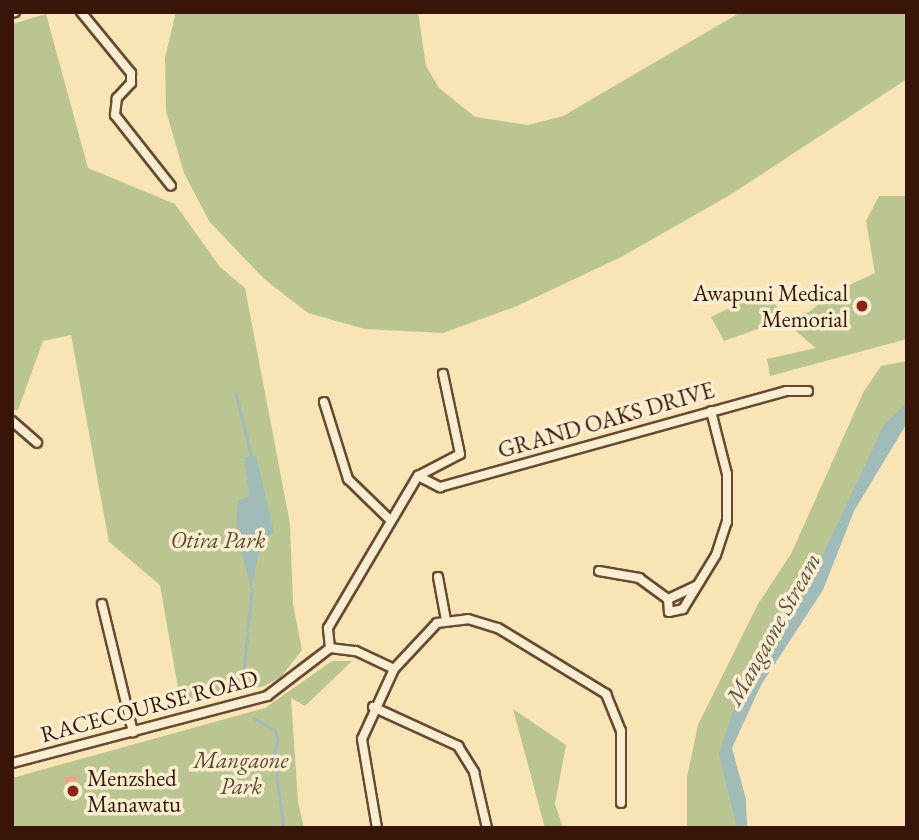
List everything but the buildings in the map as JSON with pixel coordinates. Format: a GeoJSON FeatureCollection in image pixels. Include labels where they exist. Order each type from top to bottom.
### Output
{"type":"FeatureCollection","features":[{"type":"Feature","properties":{"kind":"street"},"geometry":{"type":"LineString","coordinates":[[81,12],[131,73],[131,83],[117,98],[115,115],[171,186]]}},
{"type":"Feature","properties":{"kind":"street"},"geometry":{"type":"LineString","coordinates":[[394,669],[356,651],[330,648],[328,628],[418,476],[460,454],[443,374]]}},
{"type":"Feature","properties":{"kind":"street","name":"GRAND OAKS DRIVE"},"geometry":{"type":"LineString","coordinates":[[418,476],[440,487],[786,391],[808,391]]}},
{"type":"Feature","properties":{"kind":"street"},"geometry":{"type":"LineString","coordinates":[[324,402],[348,479],[390,520]]}},
{"type":"Feature","properties":{"kind":"street"},"geometry":{"type":"LineString","coordinates":[[668,599],[666,608],[679,614],[716,555],[729,506],[711,411]]}},
{"type":"Feature","properties":{"kind":"street"},"geometry":{"type":"LineString","coordinates":[[12,421],[37,443]]}},
{"type":"Feature","properties":{"kind":"street"},"geometry":{"type":"LineString","coordinates":[[599,571],[639,578],[668,599]]}},
{"type":"Feature","properties":{"kind":"street"},"geometry":{"type":"LineString","coordinates":[[438,577],[446,620]]}},
{"type":"Feature","properties":{"kind":"street"},"geometry":{"type":"LineString","coordinates":[[668,599],[696,586]]}},
{"type":"Feature","properties":{"kind":"street"},"geometry":{"type":"LineString","coordinates":[[102,604],[133,732]]}},
{"type":"Feature","properties":{"kind":"street"},"geometry":{"type":"LineString","coordinates":[[377,828],[361,751],[373,707],[394,669],[425,630],[446,620],[468,619],[498,628],[606,694],[621,732],[621,803]]}},
{"type":"Feature","properties":{"kind":"street","name":"RACECOURSE ROAD"},"geometry":{"type":"LineString","coordinates":[[12,763],[267,696],[330,648]]}},
{"type":"Feature","properties":{"kind":"street"},"geometry":{"type":"LineString","coordinates":[[373,707],[458,746],[474,772],[487,828]]}},
{"type":"Feature","properties":{"kind":"green space"},"geometry":{"type":"Polygon","coordinates":[[[176,12],[418,12],[426,66],[439,88],[475,117],[528,125],[563,116],[741,12],[907,12],[907,79],[730,195],[621,257],[517,306],[443,333],[365,329],[308,313],[263,278],[209,221],[184,173],[166,111],[165,58],[176,12]]]}},
{"type":"Feature","properties":{"kind":"green space","name":"Otira Park"},"geometry":{"type":"Polygon","coordinates":[[[46,14],[88,168],[175,204],[220,267],[245,288],[290,524],[293,604],[302,650],[281,677],[264,686],[181,705],[160,585],[109,542],[71,335],[43,341],[18,410],[12,410],[12,24],[46,14]]]}},
{"type":"Feature","properties":{"kind":"green space"},"geometry":{"type":"Polygon","coordinates":[[[879,196],[907,196],[907,339],[770,376],[767,359],[816,348],[791,327],[763,327],[724,341],[711,317],[738,304],[770,298],[786,318],[809,312],[832,293],[875,273],[866,221],[879,196]]]}},
{"type":"Feature","properties":{"kind":"green space"},"geometry":{"type":"Polygon","coordinates":[[[907,361],[907,420],[888,441],[761,677],[729,752],[742,828],[687,828],[687,777],[698,725],[758,604],[791,554],[864,391],[881,366],[907,361]]]}},
{"type":"Feature","properties":{"kind":"green space","name":"Mangaone Park"},"geometry":{"type":"Polygon","coordinates":[[[332,661],[352,661],[305,706],[291,698],[298,802],[304,828],[12,828],[12,778],[265,708],[332,661]]]}},
{"type":"Feature","properties":{"kind":"green space"},"geometry":{"type":"Polygon","coordinates":[[[513,709],[566,745],[555,804],[563,828],[545,828],[513,709]]]}},
{"type":"Feature","properties":{"kind":"water"},"geometry":{"type":"Polygon","coordinates":[[[907,402],[907,423],[854,511],[823,590],[761,685],[732,748],[746,799],[747,828],[737,828],[719,754],[743,681],[764,662],[776,636],[798,607],[884,425],[907,402]]]}},
{"type":"Feature","properties":{"kind":"water"},"geometry":{"type":"Polygon","coordinates":[[[256,456],[274,532],[262,539],[251,590],[236,528],[238,500],[249,497],[244,457],[256,456]]]}},
{"type":"Feature","properties":{"kind":"waterway"},"geometry":{"type":"LineString","coordinates":[[236,393],[252,458]]}},
{"type":"Feature","properties":{"kind":"waterway"},"geometry":{"type":"LineString","coordinates":[[243,674],[252,589]]}},
{"type":"Feature","properties":{"kind":"waterway"},"geometry":{"type":"LineString","coordinates":[[254,718],[275,730],[278,739],[274,756],[284,828]]}},
{"type":"Feature","properties":{"kind":"place","name":"Awapuni Medical Memorial"},"geometry":{"type":"Point","coordinates":[862,306]}},
{"type":"Feature","properties":{"kind":"place","name":"Menzshed Manawatu"},"geometry":{"type":"Point","coordinates":[73,791]}},
{"type":"Feature","properties":{"kind":"water label","name":"Mangaone Stream"},"geometry":{"type":"Point","coordinates":[773,629]}}]}
